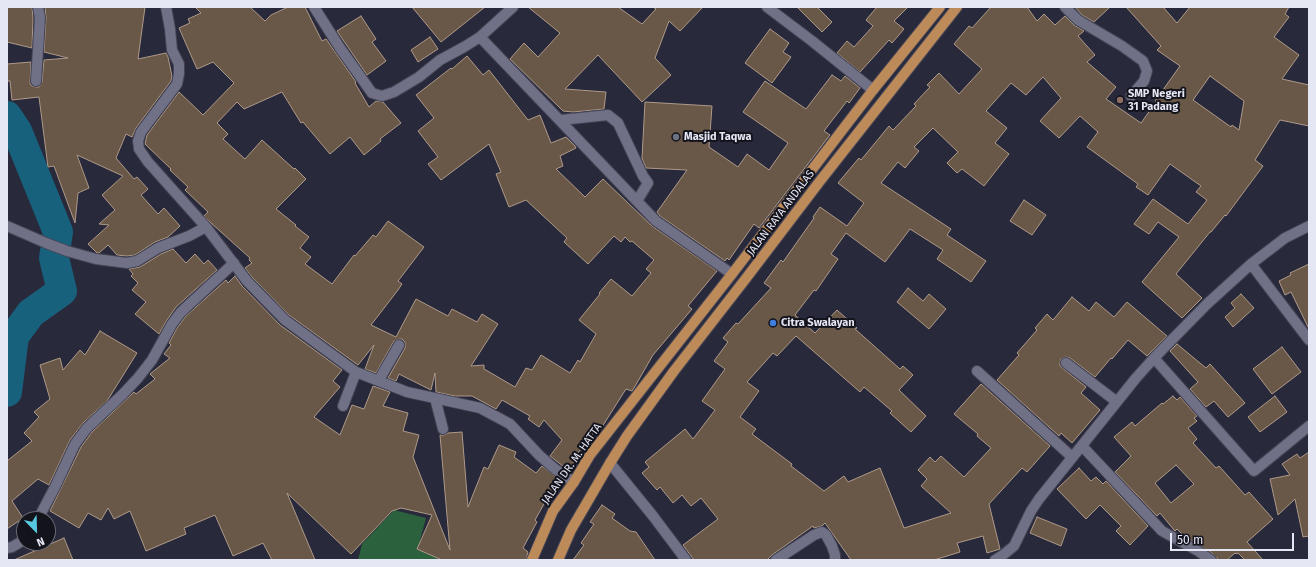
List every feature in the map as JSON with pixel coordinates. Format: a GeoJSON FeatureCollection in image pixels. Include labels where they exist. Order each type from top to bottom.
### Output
{"type":"FeatureCollection","features":[{"type":"Feature","properties":{"kind":"main road","name":"JALAN RAYA ANDALAS"},"geometry":{"type":"LineString","coordinates":[[613,426],[873,90],[940,7]]}},
{"type":"Feature","properties":{"kind":"main road","name":"JALAN RAYA ANDALAS"},"geometry":{"type":"LineString","coordinates":[[610,463],[627,436],[674,371],[748,277],[820,181],[957,7]]}},
{"type":"Feature","properties":{"kind":"main road"},"geometry":{"type":"LineString","coordinates":[[898,58],[910,67]]}},
{"type":"Feature","properties":{"kind":"main road","name":"JALAN DR. M. HATTA"},"geometry":{"type":"LineString","coordinates":[[532,560],[553,511],[574,482],[590,455],[613,426]]}},
{"type":"Feature","properties":{"kind":"main road"},"geometry":{"type":"LineString","coordinates":[[558,560],[571,530],[610,463]]}},
{"type":"Feature","properties":{"kind":"street"},"geometry":{"type":"LineString","coordinates":[[36,81],[40,18],[38,7]]}},
{"type":"Feature","properties":{"kind":"street"},"geometry":{"type":"LineString","coordinates":[[166,7],[172,50],[179,64],[179,74],[177,84],[141,132],[138,142],[139,149],[148,162],[206,227],[247,281],[285,320],[356,372],[407,392],[480,408],[510,424],[555,470],[574,482]]}},
{"type":"Feature","properties":{"kind":"street"},"geometry":{"type":"LineString","coordinates":[[314,7],[340,48],[372,93],[382,96],[394,92],[419,77],[440,60],[464,48],[480,37],[513,7]]}},
{"type":"Feature","properties":{"kind":"street"},"geometry":{"type":"LineString","coordinates":[[767,7],[873,90]]}},
{"type":"Feature","properties":{"kind":"street"},"geometry":{"type":"LineString","coordinates":[[1066,7],[1078,20],[1122,46],[1144,62],[1147,71],[1144,81],[1131,96]]}},
{"type":"Feature","properties":{"kind":"street"},"geometry":{"type":"LineString","coordinates":[[480,37],[656,221],[732,274]]}},
{"type":"Feature","properties":{"kind":"street"},"geometry":{"type":"LineString","coordinates":[[561,120],[608,116],[618,123],[643,176],[648,183],[637,201]]}},
{"type":"Feature","properties":{"kind":"street"},"geometry":{"type":"LineString","coordinates":[[7,226],[67,251],[127,263],[137,261],[158,248],[189,236],[206,227]]}},
{"type":"Feature","properties":{"kind":"street"},"geometry":{"type":"LineString","coordinates":[[996,560],[1014,546],[1031,511],[1072,457],[1154,358],[1207,304],[1251,264],[1285,238],[1309,226]]}},
{"type":"Feature","properties":{"kind":"street"},"geometry":{"type":"LineString","coordinates":[[42,511],[75,444],[87,428],[138,378],[152,360],[172,324],[181,312],[234,263]]}},
{"type":"Feature","properties":{"kind":"street"},"geometry":{"type":"LineString","coordinates":[[1251,264],[1309,340]]}},
{"type":"Feature","properties":{"kind":"street"},"geometry":{"type":"LineString","coordinates":[[379,380],[399,345]]}},
{"type":"Feature","properties":{"kind":"street"},"geometry":{"type":"LineString","coordinates":[[1154,358],[1254,471],[1309,426]]}},
{"type":"Feature","properties":{"kind":"street"},"geometry":{"type":"LineString","coordinates":[[1066,363],[1117,402]]}},
{"type":"Feature","properties":{"kind":"street"},"geometry":{"type":"LineString","coordinates":[[977,371],[1072,457]]}},
{"type":"Feature","properties":{"kind":"street"},"geometry":{"type":"LineString","coordinates":[[343,406],[356,372]]}},
{"type":"Feature","properties":{"kind":"street"},"geometry":{"type":"LineString","coordinates":[[435,398],[443,429]]}},
{"type":"Feature","properties":{"kind":"street"},"geometry":{"type":"LineString","coordinates":[[1082,446],[1162,531],[1211,560]]}},
{"type":"Feature","properties":{"kind":"street"},"geometry":{"type":"LineString","coordinates":[[610,463],[686,560]]}},
{"type":"Feature","properties":{"kind":"street"},"geometry":{"type":"LineString","coordinates":[[776,560],[814,535],[822,532],[826,535],[832,546],[835,560]]}},
{"type":"Feature","properties":{"kind":"green space"},"geometry":{"type":"Polygon","coordinates":[[[394,510],[426,518],[420,540],[438,560],[358,560],[362,544],[394,510]]]}},
{"type":"Feature","properties":{"kind":"building"},"geometry":{"type":"Polygon","coordinates":[[[7,7],[32,7],[32,48],[7,42],[7,7]]]}},
{"type":"Feature","properties":{"kind":"building"},"geometry":{"type":"Polygon","coordinates":[[[45,7],[145,7],[138,59],[166,53],[168,57],[172,76],[171,81],[136,128],[132,137],[126,134],[116,158],[134,179],[137,177],[148,189],[141,195],[158,214],[164,208],[180,226],[168,237],[155,242],[135,255],[117,255],[108,245],[97,253],[88,244],[109,225],[99,224],[115,210],[102,195],[123,176],[77,155],[89,188],[78,193],[75,223],[54,166],[48,167],[39,97],[12,100],[10,81],[7,81],[7,64],[31,62],[30,84],[32,86],[39,87],[42,82],[44,60],[68,58],[44,52],[46,18],[45,7]]]}},
{"type":"Feature","properties":{"kind":"building"},"geometry":{"type":"Polygon","coordinates":[[[195,7],[250,7],[265,21],[271,15],[288,7],[305,7],[322,41],[326,39],[356,82],[355,83],[369,107],[376,101],[383,102],[401,123],[380,139],[381,141],[364,155],[350,137],[330,154],[303,122],[301,123],[282,92],[244,109],[237,102],[217,123],[228,134],[223,139],[245,159],[262,140],[306,179],[276,209],[309,237],[300,248],[311,257],[305,264],[332,284],[354,255],[355,256],[373,235],[376,237],[388,221],[424,247],[398,281],[402,284],[398,290],[371,325],[396,337],[416,299],[448,316],[452,309],[477,322],[482,314],[498,324],[471,366],[484,365],[484,369],[515,387],[526,368],[532,370],[541,355],[570,373],[578,360],[580,362],[596,334],[579,320],[600,294],[599,293],[611,279],[632,296],[651,273],[646,269],[654,260],[632,241],[630,242],[625,237],[621,242],[614,236],[588,264],[564,242],[567,238],[526,200],[509,207],[496,174],[501,172],[489,144],[441,180],[428,164],[438,157],[418,131],[434,118],[416,95],[451,68],[452,69],[467,56],[483,75],[489,70],[528,120],[540,115],[551,143],[566,137],[575,146],[576,148],[560,156],[563,166],[556,169],[585,197],[603,179],[652,226],[717,271],[688,306],[692,309],[653,355],[632,391],[626,389],[602,427],[599,426],[574,458],[576,459],[568,470],[550,456],[562,440],[544,420],[539,427],[528,419],[530,416],[502,400],[496,409],[472,396],[455,396],[436,392],[435,373],[431,390],[399,374],[396,381],[388,378],[405,348],[405,342],[402,339],[394,341],[376,373],[365,369],[374,345],[358,365],[289,315],[252,277],[245,268],[252,263],[249,260],[250,258],[204,216],[208,212],[185,190],[188,187],[145,144],[147,135],[179,92],[203,115],[234,83],[213,62],[197,69],[179,28],[190,23],[188,19],[201,13],[195,7]]]}},
{"type":"Feature","properties":{"kind":"building"},"geometry":{"type":"Polygon","coordinates":[[[412,7],[485,7],[441,42],[412,7]]]}},
{"type":"Feature","properties":{"kind":"building"},"geometry":{"type":"Polygon","coordinates":[[[528,7],[618,7],[642,24],[656,9],[653,7],[703,7],[680,31],[669,21],[655,58],[671,75],[642,102],[598,55],[565,89],[606,92],[604,109],[573,112],[563,111],[510,59],[524,43],[538,57],[560,33],[528,7]]]}},
{"type":"Feature","properties":{"kind":"building"},"geometry":{"type":"Polygon","coordinates":[[[797,7],[817,7],[832,22],[822,32],[797,7]]]}},
{"type":"Feature","properties":{"kind":"building"},"geometry":{"type":"Polygon","coordinates":[[[877,7],[908,7],[894,21],[904,29],[892,43],[889,40],[860,72],[837,53],[847,41],[854,47],[873,26],[866,20],[877,7]]]}},
{"type":"Feature","properties":{"kind":"building"},"geometry":{"type":"Polygon","coordinates":[[[991,7],[1027,7],[1037,21],[1044,14],[1055,25],[1065,16],[1074,25],[1084,31],[1078,36],[1095,55],[1087,62],[1116,87],[1106,99],[1141,123],[1180,66],[1157,50],[1161,46],[1126,7],[1163,7],[1177,23],[1190,7],[1289,7],[1285,14],[1289,17],[1274,37],[1299,55],[1282,79],[1309,85],[1309,126],[1280,120],[1255,160],[1263,166],[1226,216],[1225,215],[1210,232],[1176,274],[1202,298],[1182,318],[1142,282],[1179,237],[1158,222],[1149,234],[1134,224],[1153,199],[1188,224],[1207,200],[1196,192],[1201,186],[1170,164],[1148,195],[1136,187],[1138,184],[1087,147],[1098,132],[1080,116],[1059,138],[1040,121],[1061,98],[1043,77],[1026,95],[1011,83],[986,111],[1007,128],[995,143],[1009,154],[984,186],[962,169],[957,173],[947,163],[958,152],[933,128],[914,147],[919,151],[905,168],[898,162],[881,183],[951,229],[947,235],[986,261],[971,282],[937,259],[943,250],[910,229],[885,262],[846,233],[831,254],[838,259],[816,291],[814,290],[795,315],[815,333],[837,310],[857,328],[855,329],[900,369],[903,366],[913,375],[899,390],[926,416],[911,432],[890,413],[892,411],[864,387],[860,392],[796,336],[777,356],[773,353],[747,382],[759,391],[740,417],[756,429],[752,434],[792,464],[791,466],[824,491],[844,476],[848,482],[880,468],[904,528],[951,513],[921,486],[927,479],[918,470],[930,457],[935,462],[941,456],[964,477],[991,448],[977,436],[978,434],[954,414],[981,384],[1050,446],[1027,472],[1022,468],[989,504],[1000,549],[987,553],[983,536],[957,543],[960,552],[934,560],[851,560],[825,523],[822,526],[814,528],[813,526],[767,560],[694,560],[683,545],[718,519],[701,498],[691,506],[682,495],[673,503],[660,487],[657,490],[642,473],[649,467],[645,462],[685,429],[693,439],[715,410],[702,401],[725,369],[714,361],[728,342],[723,338],[771,288],[764,283],[781,260],[783,262],[820,207],[847,226],[864,203],[838,183],[859,158],[861,160],[889,126],[893,130],[916,106],[914,104],[930,87],[927,85],[939,73],[959,94],[982,69],[954,44],[969,26],[972,28],[991,7]],[[1210,76],[1193,100],[1231,127],[1232,125],[1239,130],[1244,101],[1210,76]]]}},
{"type":"Feature","properties":{"kind":"building"},"geometry":{"type":"Polygon","coordinates":[[[1075,7],[1110,7],[1094,22],[1082,15],[1075,7]]]}},
{"type":"Feature","properties":{"kind":"building"},"geometry":{"type":"Polygon","coordinates":[[[361,16],[376,39],[372,42],[386,61],[367,75],[337,31],[361,16]]]}},
{"type":"Feature","properties":{"kind":"building"},"geometry":{"type":"Polygon","coordinates":[[[770,29],[789,43],[783,52],[791,57],[772,83],[745,63],[770,29]]]}},
{"type":"Feature","properties":{"kind":"building"},"geometry":{"type":"Polygon","coordinates":[[[430,37],[438,49],[418,62],[411,50],[430,37]]]}},
{"type":"Feature","properties":{"kind":"building"},"geometry":{"type":"Polygon","coordinates":[[[832,75],[841,81],[845,76],[860,88],[849,103],[847,101],[824,131],[830,135],[759,228],[754,224],[729,260],[727,258],[725,261],[660,216],[657,212],[687,170],[646,168],[642,158],[645,102],[712,106],[709,147],[738,167],[747,154],[769,170],[788,143],[743,112],[765,81],[806,109],[832,75]]]}},
{"type":"Feature","properties":{"kind":"building"},"geometry":{"type":"Polygon","coordinates":[[[1024,200],[1046,215],[1032,235],[1010,221],[1024,200]]]}},
{"type":"Feature","properties":{"kind":"building"},"geometry":{"type":"Polygon","coordinates":[[[173,249],[186,263],[195,254],[204,264],[208,260],[217,270],[176,307],[159,334],[135,314],[146,302],[132,290],[138,283],[131,276],[133,274],[129,269],[140,267],[161,254],[173,249]]]}},
{"type":"Feature","properties":{"kind":"building"},"geometry":{"type":"Polygon","coordinates":[[[1309,264],[1309,329],[1291,292],[1285,295],[1279,281],[1291,275],[1290,273],[1309,264]]]}},
{"type":"Feature","properties":{"kind":"building"},"geometry":{"type":"Polygon","coordinates":[[[235,276],[242,286],[280,325],[342,370],[333,381],[340,387],[314,417],[340,435],[352,405],[364,409],[373,386],[390,392],[383,406],[408,413],[403,431],[419,435],[413,457],[450,550],[440,435],[462,432],[468,507],[484,467],[488,469],[499,445],[516,452],[514,457],[536,473],[542,466],[560,480],[535,520],[537,522],[523,548],[528,552],[526,560],[442,560],[417,549],[432,515],[401,508],[392,511],[351,554],[287,493],[315,560],[272,560],[263,543],[233,556],[215,515],[184,528],[186,534],[146,551],[130,511],[114,519],[108,508],[101,520],[88,513],[79,528],[56,515],[56,511],[50,511],[81,447],[92,432],[134,392],[136,394],[155,379],[150,374],[170,358],[164,354],[171,345],[169,343],[177,328],[186,316],[226,280],[228,283],[235,276]]]}},
{"type":"Feature","properties":{"kind":"building"},"geometry":{"type":"Polygon","coordinates":[[[908,288],[923,301],[929,294],[946,309],[929,329],[897,302],[908,288]]]}},
{"type":"Feature","properties":{"kind":"building"},"geometry":{"type":"Polygon","coordinates":[[[1241,294],[1254,308],[1233,327],[1225,317],[1235,308],[1231,303],[1241,294]]]}},
{"type":"Feature","properties":{"kind":"building"},"geometry":{"type":"Polygon","coordinates":[[[1072,297],[1089,311],[1096,302],[1114,317],[1127,302],[1167,336],[1147,356],[1128,340],[1095,377],[1070,358],[1066,357],[1061,359],[1060,366],[1086,387],[1081,393],[1100,410],[1072,443],[1061,433],[1059,436],[997,380],[1019,355],[1017,353],[1037,330],[1035,328],[1047,314],[1053,320],[1072,297]]]}},
{"type":"Feature","properties":{"kind":"building"},"geometry":{"type":"Polygon","coordinates":[[[100,331],[137,353],[107,401],[83,423],[70,440],[49,485],[38,479],[12,501],[18,511],[16,511],[16,523],[7,529],[7,461],[32,441],[24,433],[39,417],[34,412],[50,399],[40,365],[60,358],[63,370],[80,350],[85,355],[100,331]]]}},
{"type":"Feature","properties":{"kind":"building"},"geometry":{"type":"Polygon","coordinates":[[[1177,344],[1206,368],[1210,364],[1245,403],[1228,417],[1214,401],[1206,407],[1190,389],[1198,382],[1170,351],[1177,344]]]}},
{"type":"Feature","properties":{"kind":"building"},"geometry":{"type":"Polygon","coordinates":[[[1282,347],[1301,372],[1272,394],[1253,369],[1282,347]]]}},
{"type":"Feature","properties":{"kind":"building"},"geometry":{"type":"Polygon","coordinates":[[[1173,396],[1177,400],[1180,397],[1197,416],[1194,418],[1197,421],[1188,428],[1197,439],[1193,443],[1216,468],[1219,466],[1245,495],[1249,492],[1273,519],[1247,542],[1263,560],[1245,560],[1238,553],[1235,553],[1227,560],[1219,560],[1212,553],[1183,535],[1177,529],[1175,531],[1160,513],[1157,516],[1115,472],[1131,456],[1114,437],[1132,422],[1135,426],[1162,403],[1163,404],[1173,396]],[[1176,465],[1155,483],[1171,503],[1194,484],[1176,465]]]}},
{"type":"Feature","properties":{"kind":"building"},"geometry":{"type":"Polygon","coordinates":[[[1275,396],[1287,412],[1260,432],[1248,417],[1275,396]]]}},
{"type":"Feature","properties":{"kind":"building"},"geometry":{"type":"Polygon","coordinates":[[[1309,452],[1309,536],[1303,537],[1295,499],[1278,515],[1270,479],[1290,475],[1282,464],[1297,454],[1300,458],[1309,452]]]}},
{"type":"Feature","properties":{"kind":"building"},"geometry":{"type":"Polygon","coordinates":[[[1079,468],[1091,481],[1096,477],[1103,484],[1106,481],[1148,526],[1130,545],[1116,531],[1121,526],[1100,505],[1086,519],[1057,489],[1079,468]]]}},
{"type":"Feature","properties":{"kind":"building"},"geometry":{"type":"Polygon","coordinates":[[[602,505],[615,514],[612,518],[630,531],[636,532],[655,560],[573,560],[584,545],[581,543],[594,524],[590,522],[602,505]]]}},
{"type":"Feature","properties":{"kind":"building"},"geometry":{"type":"Polygon","coordinates":[[[1037,517],[1067,529],[1061,546],[1030,533],[1037,517]]]}},
{"type":"Feature","properties":{"kind":"building"},"geometry":{"type":"Polygon","coordinates":[[[64,538],[73,560],[14,560],[34,551],[56,551],[56,542],[64,538]]]}},
{"type":"Feature","properties":{"kind":"waterway"},"geometry":{"type":"LineString","coordinates":[[7,116],[17,131],[58,232],[54,258],[62,291],[31,313],[14,336],[7,392]]}},
{"type":"Feature","properties":{"kind":"place","name":"SMP Negeri 31 Padang"},"geometry":{"type":"Point","coordinates":[1120,100]}},
{"type":"Feature","properties":{"kind":"place","name":"Masjid Taqwa"},"geometry":{"type":"Point","coordinates":[676,137]}},
{"type":"Feature","properties":{"kind":"place","name":"Citra Swalayan"},"geometry":{"type":"Point","coordinates":[773,323]}}]}
